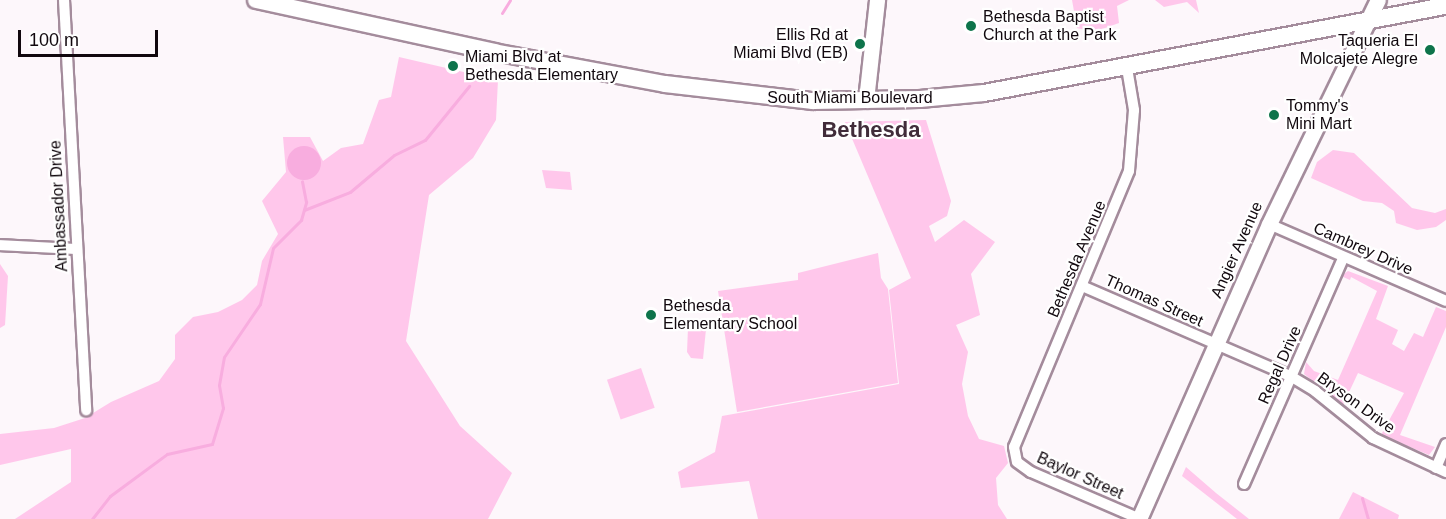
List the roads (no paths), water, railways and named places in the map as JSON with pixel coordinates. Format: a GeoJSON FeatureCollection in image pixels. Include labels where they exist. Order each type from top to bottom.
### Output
{"type":"FeatureCollection","features":[{"type":"Feature","properties":{"kind":"main road","name":"South Miami Boulevard"},"geometry":{"type":"LineString","coordinates":[[256,0],[494,52],[693,89],[780,99],[866,100],[984,93],[1127,68],[1446,6]]}},
{"type":"Feature","properties":{"kind":"street","name":"Ambassador Drive"},"geometry":{"type":"LineString","coordinates":[[64,0],[76,249],[86,358],[86,410]]}},
{"type":"Feature","properties":{"kind":"street"},"geometry":{"type":"LineString","coordinates":[[866,100],[877,0]]}},
{"type":"Feature","properties":{"kind":"street","name":"Angier Avenue"},"geometry":{"type":"LineString","coordinates":[[1139,519],[1269,224],[1378,0]]}},
{"type":"Feature","properties":{"kind":"street","name":"Bethesda Avenue"},"geometry":{"type":"LineString","coordinates":[[1015,455],[1014,441],[1125,184],[1133,154],[1134,110],[1127,68]]}},
{"type":"Feature","properties":{"kind":"street","name":"Cambrey Drive"},"geometry":{"type":"LineString","coordinates":[[1269,224],[1446,301]]}},
{"type":"Feature","properties":{"kind":"street"},"geometry":{"type":"LineString","coordinates":[[0,245],[76,249]]}},
{"type":"Feature","properties":{"kind":"street","name":"Regal Drive"},"geometry":{"type":"LineString","coordinates":[[1244,484],[1343,258]]}},
{"type":"Feature","properties":{"kind":"street","name":"Thomas Street"},"geometry":{"type":"LineString","coordinates":[[1082,285],[1215,344]]}},
{"type":"Feature","properties":{"kind":"street","name":"Bryson Drive"},"geometry":{"type":"LineString","coordinates":[[1215,344],[1292,377],[1315,391],[1373,438],[1441,470]]}},
{"type":"Feature","properties":{"kind":"street"},"geometry":{"type":"LineString","coordinates":[[1441,470],[1446,444]]}},
{"type":"Feature","properties":{"kind":"street","name":"Baylor Street"},"geometry":{"type":"LineString","coordinates":[[1015,455],[1031,472],[1139,519]]}},
{"type":"Feature","properties":{"kind":"waterway"},"geometry":{"type":"LineString","coordinates":[[502,13],[510,0]]}},
{"type":"Feature","properties":{"kind":"waterway"},"geometry":{"type":"LineString","coordinates":[[304,210],[350,192],[394,155],[425,140],[469,86]]}},
{"type":"Feature","properties":{"kind":"waterway"},"geometry":{"type":"LineString","coordinates":[[92,519],[110,496],[167,454],[212,444],[223,408],[219,385],[224,357],[260,304],[273,248],[301,220],[306,202],[302,181]]}},
{"type":"Feature","properties":{"kind":"waterway"},"geometry":{"type":"LineString","coordinates":[[1362,498],[1368,519]]}},
{"type":"Feature","properties":{"kind":"place","name":"Bethesda Baptist Church at the Park"},"geometry":{"type":"Point","coordinates":[971,26]}},
{"type":"Feature","properties":{"kind":"place","name":"Ellis Rd at Miami Blvd (EB)"},"geometry":{"type":"Point","coordinates":[860,44]}},
{"type":"Feature","properties":{"kind":"place","name":"Taqueria El Molcajete Alegre"},"geometry":{"type":"Point","coordinates":[1430,50]}},
{"type":"Feature","properties":{"kind":"place","name":"Miami Blvd at Bethesda Elementary"},"geometry":{"type":"Point","coordinates":[453,66]}},
{"type":"Feature","properties":{"kind":"place","name":"Tommy's Mini Mart"},"geometry":{"type":"Point","coordinates":[1274,115]}},
{"type":"Feature","properties":{"kind":"place","name":"Bethesda Elementary School"},"geometry":{"type":"Point","coordinates":[651,315]}},
{"type":"Feature","properties":{"kind":"district","name":"Bethesda"},"geometry":{"type":"Point","coordinates":[871,130]}}]}
